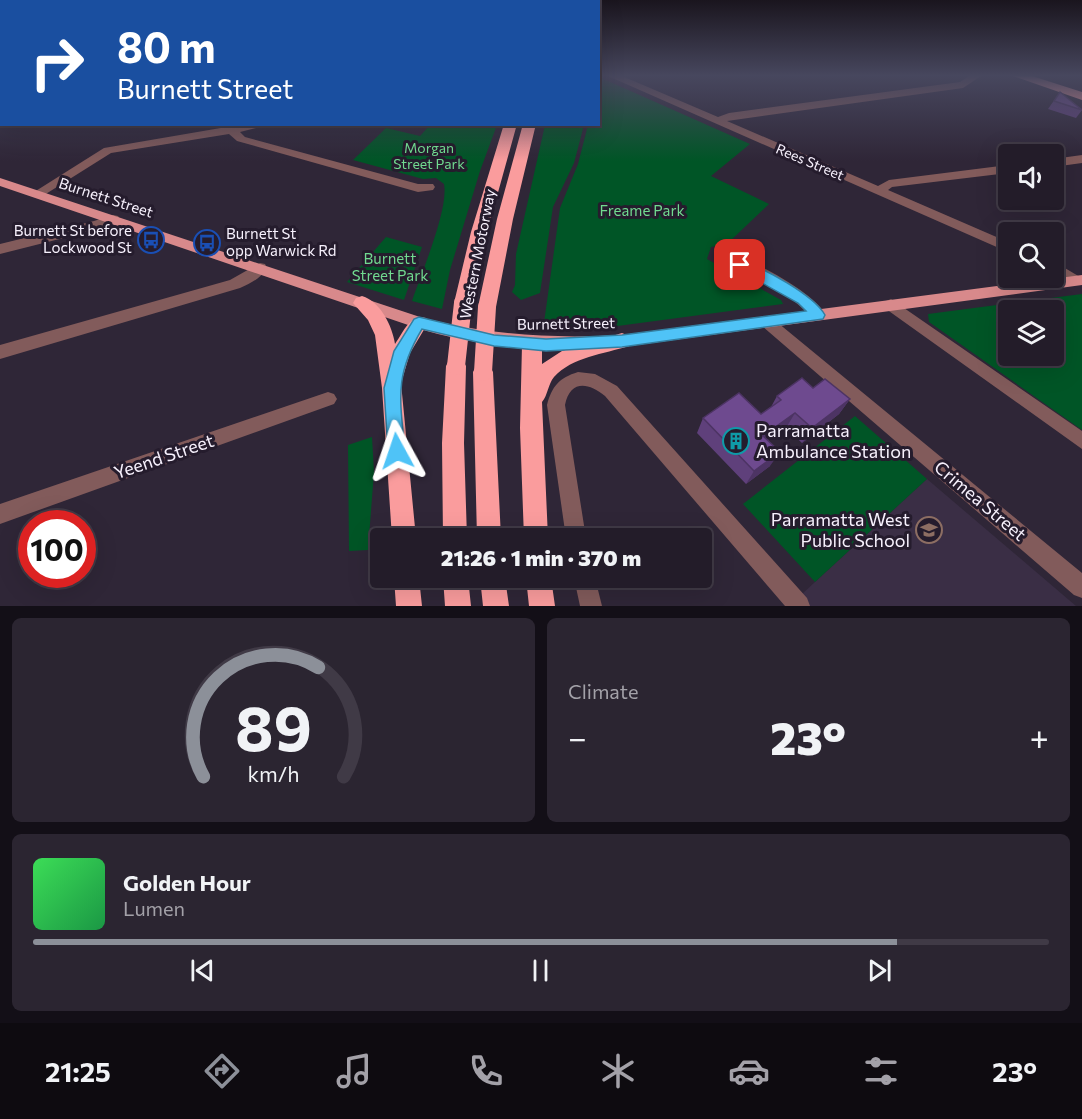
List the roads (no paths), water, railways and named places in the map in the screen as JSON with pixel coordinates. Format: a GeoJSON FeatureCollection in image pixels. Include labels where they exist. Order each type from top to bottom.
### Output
{"type":"FeatureCollection","features":[{"type":"Feature","properties":{"kind":"highway","name":"Western Motorway"},"geometry":{"type":"LineString","coordinates":[[455,528],[453,443],[456,366],[463,303],[479,232],[511,126]]}},
{"type":"Feature","properties":{"kind":"highway","name":"Western Motorway"},"geometry":{"type":"LineString","coordinates":[[489,528],[483,372],[487,307],[505,219],[529,126]]}},
{"type":"Feature","properties":{"kind":"highway"},"geometry":{"type":"LineString","coordinates":[[362,303],[375,315],[384,334],[392,388],[403,528]]}},
{"type":"Feature","properties":{"kind":"highway"},"geometry":{"type":"LineString","coordinates":[[392,388],[401,351],[419,323]]}},
{"type":"Feature","properties":{"kind":"highway"},"geometry":{"type":"LineString","coordinates":[[531,428],[538,385],[549,368],[567,357],[622,341]]}},
{"type":"Feature","properties":{"kind":"highway"},"geometry":{"type":"LineString","coordinates":[[532,345],[531,428],[536,528]]}},
{"type":"Feature","properties":{"kind":"highway"},"geometry":{"type":"LineString","coordinates":[[408,588],[409,606]]}},
{"type":"Feature","properties":{"kind":"highway"},"geometry":{"type":"LineString","coordinates":[[457,588],[458,606]]}},
{"type":"Feature","properties":{"kind":"highway"},"geometry":{"type":"LineString","coordinates":[[494,588],[495,606]]}},
{"type":"Feature","properties":{"kind":"highway"},"geometry":{"type":"LineString","coordinates":[[539,588],[542,606]]}},
{"type":"Feature","properties":{"kind":"main road","name":"Burnett Street"},"geometry":{"type":"LineString","coordinates":[[0,182],[419,323],[470,336],[532,345],[622,341],[1078,280]]}},
{"type":"Feature","properties":{"kind":"street","name":"Rees Street"},"geometry":{"type":"LineString","coordinates":[[679,104],[998,243]]}},
{"type":"Feature","properties":{"kind":"street"},"geometry":{"type":"LineString","coordinates":[[718,121],[729,116],[817,104]]}},
{"type":"Feature","properties":{"kind":"street"},"geometry":{"type":"LineString","coordinates":[[37,194],[108,150],[233,132],[258,126]]}},
{"type":"Feature","properties":{"kind":"street"},"geometry":{"type":"LineString","coordinates":[[233,132],[241,140],[418,188],[429,187]]}},
{"type":"Feature","properties":{"kind":"street"},"geometry":{"type":"LineString","coordinates":[[1064,161],[1082,159]]}},
{"type":"Feature","properties":{"kind":"street"},"geometry":{"type":"LineString","coordinates":[[879,191],[889,184],[998,170]]}},
{"type":"Feature","properties":{"kind":"street"},"geometry":{"type":"LineString","coordinates":[[0,249],[96,226],[113,219]]}},
{"type":"Feature","properties":{"kind":"street"},"geometry":{"type":"LineString","coordinates":[[721,255],[796,295],[812,307],[818,315]]}},
{"type":"Feature","properties":{"kind":"street"},"geometry":{"type":"LineString","coordinates":[[0,352],[226,287],[248,279],[260,268]]}},
{"type":"Feature","properties":{"kind":"street"},"geometry":{"type":"LineString","coordinates":[[1064,272],[1078,280]]}},
{"type":"Feature","properties":{"kind":"street"},"geometry":{"type":"LineString","coordinates":[[891,305],[1082,441]]}},
{"type":"Feature","properties":{"kind":"street","name":"Crimea Street"},"geometry":{"type":"LineString","coordinates":[[767,322],[1082,586]]}},
{"type":"Feature","properties":{"kind":"street"},"geometry":{"type":"LineString","coordinates":[[574,528],[556,412],[559,391],[573,380],[593,379],[607,387],[799,606]]}},
{"type":"Feature","properties":{"kind":"street","name":"Yeend Street"},"geometry":{"type":"LineString","coordinates":[[0,514],[328,399]]}},
{"type":"Feature","properties":{"kind":"street"},"geometry":{"type":"LineString","coordinates":[[587,588],[591,606]]}},
{"type":"Feature","properties":{"kind":"place","name":"Burnett St before Lockwood St"},"geometry":{"type":"Point","coordinates":[151,240]}},
{"type":"Feature","properties":{"kind":"place","name":"Burnett St opp Warwick Rd"},"geometry":{"type":"Point","coordinates":[207,243]}},
{"type":"Feature","properties":{"kind":"place","name":"Parramatta Ambulance Station"},"geometry":{"type":"Point","coordinates":[736,441]}},
{"type":"Feature","properties":{"kind":"place","name":"Parramatta West Public School"},"geometry":{"type":"Point","coordinates":[929,530]}},
{"type":"Feature","properties":{"kind":"park label","name":"Morgan Street Park"},"geometry":{"type":"Point","coordinates":[429,156]}},
{"type":"Feature","properties":{"kind":"park label","name":"Freame Park"},"geometry":{"type":"Point","coordinates":[642,211]}},
{"type":"Feature","properties":{"kind":"park label","name":"Burnett Street Park"},"geometry":{"type":"Point","coordinates":[390,268]}}]}
